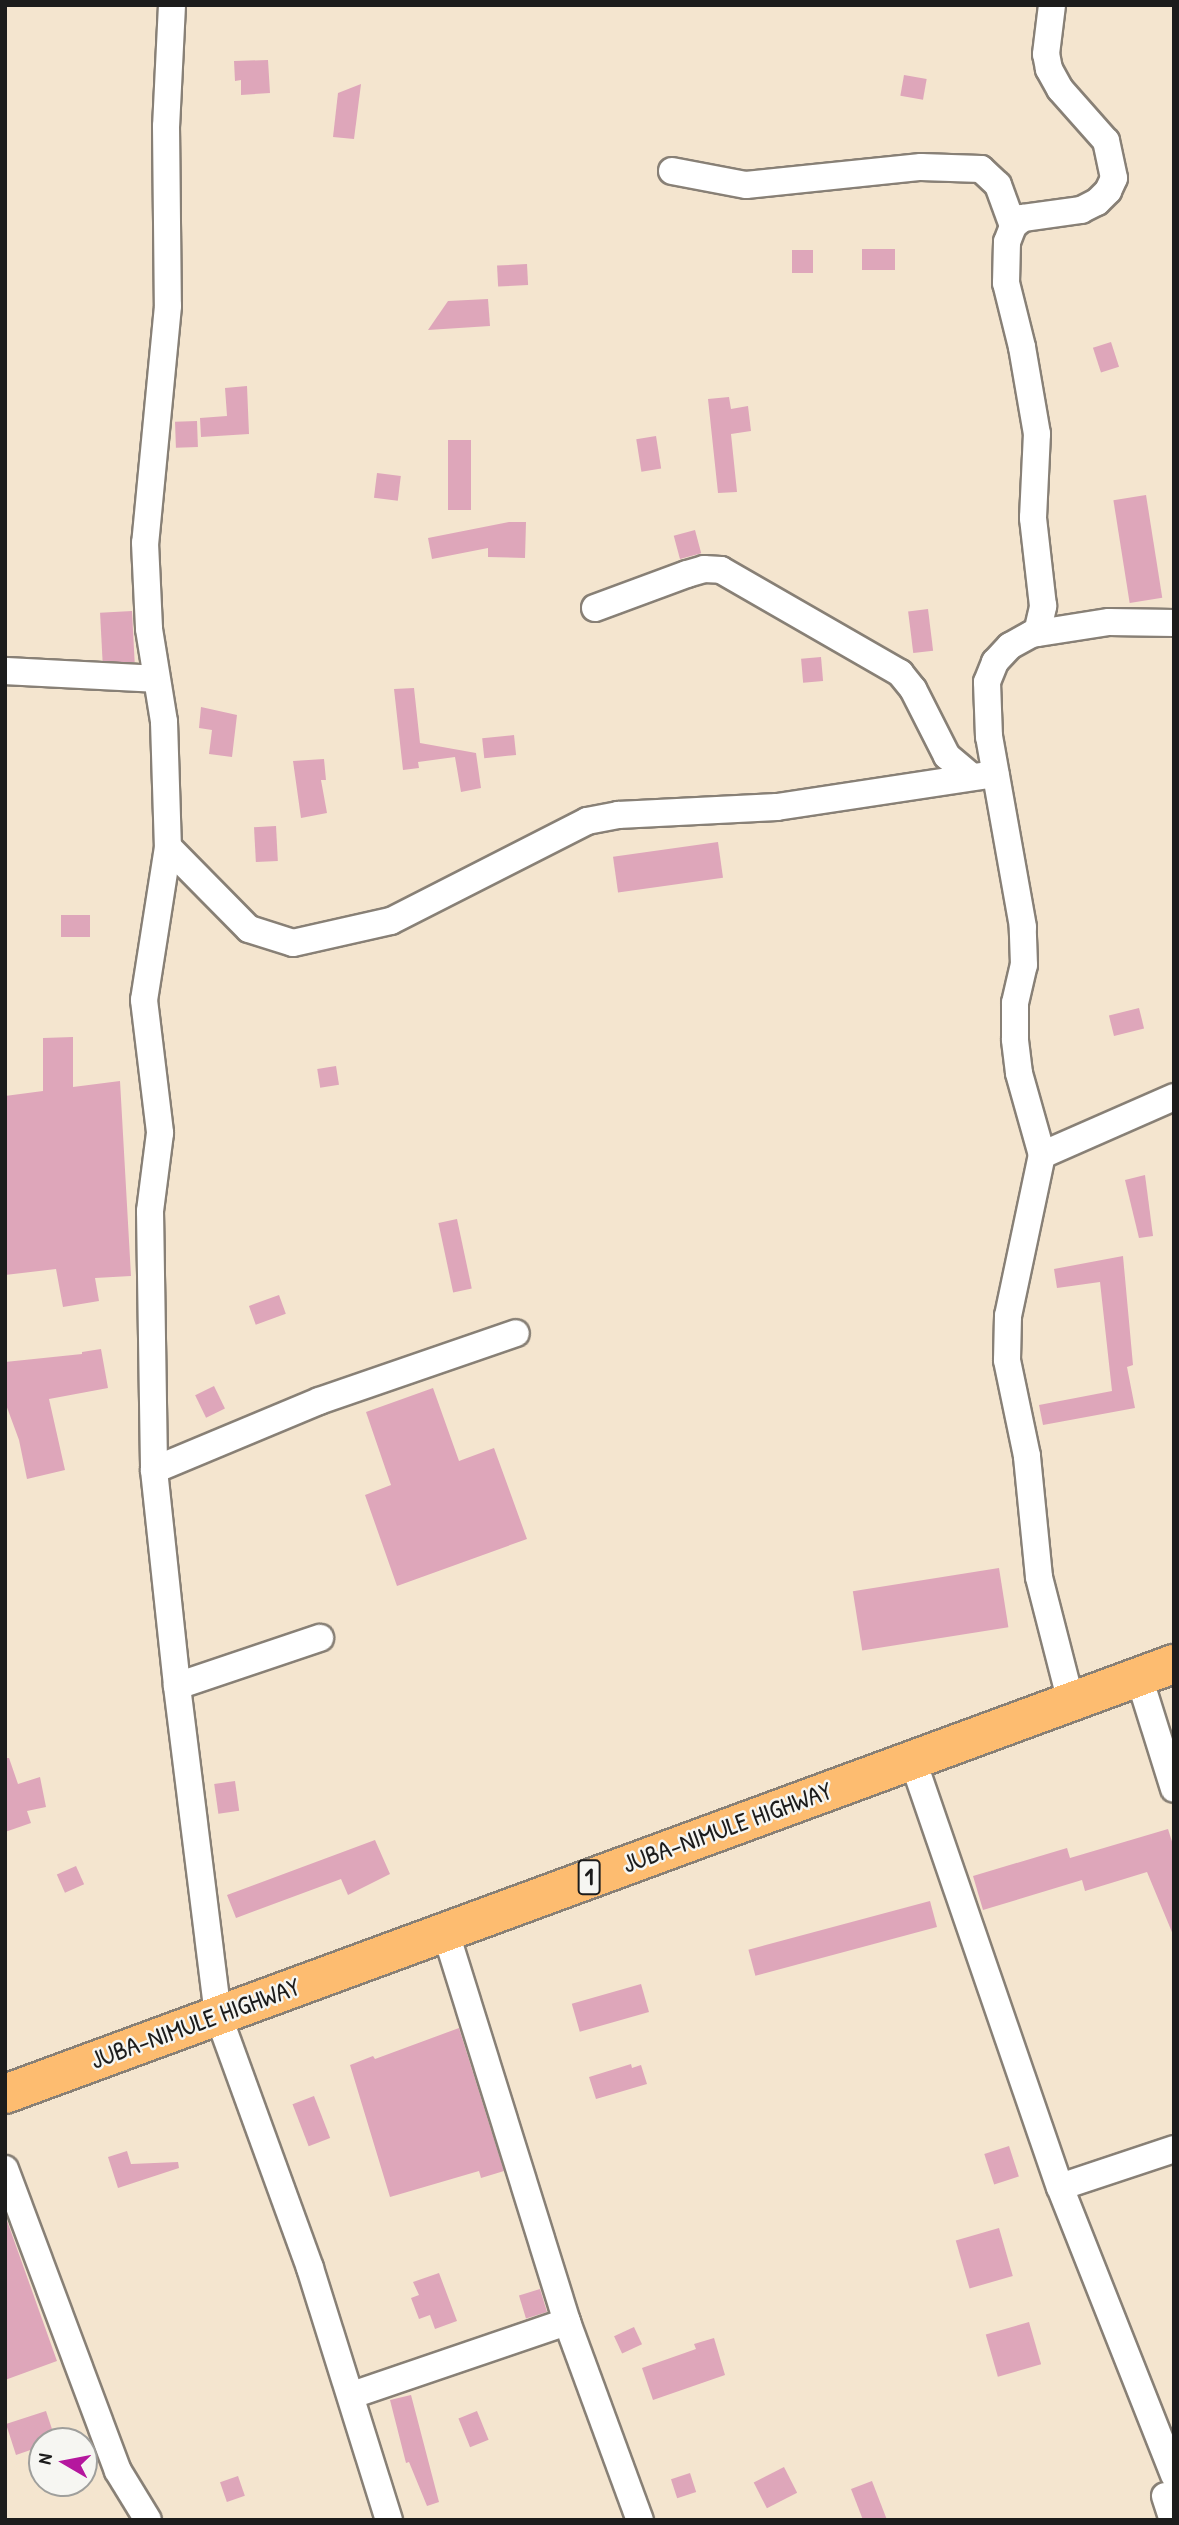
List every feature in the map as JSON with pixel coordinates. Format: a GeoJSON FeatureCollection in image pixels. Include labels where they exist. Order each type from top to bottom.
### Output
{"type":"FeatureCollection","features":[{"type":"Feature","properties":{"kind":"main road","name":"JUBA–NIMULE HIGHWAY"},"geometry":{"type":"LineString","coordinates":[[5,2094],[1157,1670]]}},
{"type":"Feature","properties":{"kind":"street"},"geometry":{"type":"LineString","coordinates":[[172,5],[166,126],[168,306],[145,544],[149,629],[164,722],[168,847],[144,1000],[160,1133],[150,1211],[154,1470],[177,1686],[203,1874],[218,2015],[310,2268],[389,2520]]}},
{"type":"Feature","properties":{"kind":"street"},"geometry":{"type":"LineString","coordinates":[[1037,633],[1043,606],[1033,518],[1037,435],[1022,347],[1006,283],[1007,242],[1013,226],[1023,218],[1081,210],[1097,202],[1108,191],[1114,177],[1106,141],[1060,89],[1049,69],[1046,54],[1052,5]]}},
{"type":"Feature","properties":{"kind":"street"},"geometry":{"type":"LineString","coordinates":[[672,171],[746,186],[921,167],[981,169],[998,185],[1013,226]]}},
{"type":"Feature","properties":{"kind":"street"},"geometry":{"type":"LineString","coordinates":[[595,608],[687,574],[704,569],[721,570],[853,649],[889,665],[900,673],[913,689],[947,756],[983,775]]}},
{"type":"Feature","properties":{"kind":"street"},"geometry":{"type":"LineString","coordinates":[[1071,1702],[1039,1577],[1027,1456],[1013,1400],[1007,1360],[1008,1316],[1042,1155],[1019,1073],[1015,1039],[1014,1003],[1024,965],[1023,927],[983,775],[989,737],[987,682],[995,662],[1010,646],[1037,633],[1109,622],[1174,623]]}},
{"type":"Feature","properties":{"kind":"street"},"geometry":{"type":"LineString","coordinates":[[5,671],[156,679]]}},
{"type":"Feature","properties":{"kind":"street"},"geometry":{"type":"LineString","coordinates":[[168,847],[248,929],[293,943],[391,921],[587,821],[618,816],[777,807],[983,775]]}},
{"type":"Feature","properties":{"kind":"street"},"geometry":{"type":"LineString","coordinates":[[1042,1155],[1174,1097]]}},
{"type":"Feature","properties":{"kind":"street"},"geometry":{"type":"LineString","coordinates":[[154,1470],[319,1401],[516,1334]]}},
{"type":"Feature","properties":{"kind":"street"},"geometry":{"type":"LineString","coordinates":[[177,1686],[320,1638]]}},
{"type":"Feature","properties":{"kind":"street"},"geometry":{"type":"LineString","coordinates":[[1157,1670],[1174,1788]]}},
{"type":"Feature","properties":{"kind":"street"},"geometry":{"type":"LineString","coordinates":[[912,1758],[1060,2187],[1171,2497]]}},
{"type":"Feature","properties":{"kind":"street"},"geometry":{"type":"LineString","coordinates":[[445,1930],[567,2322],[640,2520]]}},
{"type":"Feature","properties":{"kind":"street"},"geometry":{"type":"LineString","coordinates":[[1060,2187],[1174,2149]]}},
{"type":"Feature","properties":{"kind":"street"},"geometry":{"type":"LineString","coordinates":[[5,2169],[118,2471],[148,2520]]}},
{"type":"Feature","properties":{"kind":"street"},"geometry":{"type":"LineString","coordinates":[[352,2395],[567,2322]]}},
{"type":"Feature","properties":{"kind":"building"},"geometry":{"type":"Polygon","coordinates":[[[268,60],[270,93],[241,95],[241,80],[235,81],[234,61],[268,60]]]}},
{"type":"Feature","properties":{"kind":"building"},"geometry":{"type":"Polygon","coordinates":[[[904,75],[927,79],[923,100],[900,96],[904,75]]]}},
{"type":"Feature","properties":{"kind":"building"},"geometry":{"type":"Polygon","coordinates":[[[361,84],[354,139],[333,137],[338,93],[361,84]]]}},
{"type":"Feature","properties":{"kind":"building"},"geometry":{"type":"Polygon","coordinates":[[[862,249],[895,249],[895,270],[862,270],[862,249]]]}},
{"type":"Feature","properties":{"kind":"building"},"geometry":{"type":"Polygon","coordinates":[[[792,250],[813,250],[813,273],[792,273],[792,250]]]}},
{"type":"Feature","properties":{"kind":"building"},"geometry":{"type":"Polygon","coordinates":[[[527,264],[528,285],[498,287],[497,266],[527,264]]]}},
{"type":"Feature","properties":{"kind":"building"},"geometry":{"type":"Polygon","coordinates":[[[488,299],[490,326],[428,330],[448,301],[488,299]]]}},
{"type":"Feature","properties":{"kind":"building"},"geometry":{"type":"Polygon","coordinates":[[[1111,342],[1119,367],[1101,373],[1093,348],[1111,342]]]}},
{"type":"Feature","properties":{"kind":"building"},"geometry":{"type":"Polygon","coordinates":[[[247,386],[249,434],[201,437],[200,418],[227,416],[225,388],[247,386]]]}},
{"type":"Feature","properties":{"kind":"building"},"geometry":{"type":"Polygon","coordinates":[[[729,397],[731,409],[748,406],[751,431],[731,434],[737,492],[718,493],[708,399],[729,397]]]}},
{"type":"Feature","properties":{"kind":"building"},"geometry":{"type":"Polygon","coordinates":[[[197,421],[198,447],[176,448],[175,422],[197,421]]]}},
{"type":"Feature","properties":{"kind":"building"},"geometry":{"type":"Polygon","coordinates":[[[656,436],[661,469],[641,472],[636,439],[656,436]]]}},
{"type":"Feature","properties":{"kind":"building"},"geometry":{"type":"Polygon","coordinates":[[[448,440],[471,440],[471,510],[448,510],[448,440]]]}},
{"type":"Feature","properties":{"kind":"building"},"geometry":{"type":"Polygon","coordinates":[[[377,473],[401,476],[398,501],[374,498],[377,473]]]}},
{"type":"Feature","properties":{"kind":"building"},"geometry":{"type":"Polygon","coordinates":[[[1146,495],[1162,598],[1130,603],[1113,500],[1146,495]]]}},
{"type":"Feature","properties":{"kind":"building"},"geometry":{"type":"Polygon","coordinates":[[[509,522],[526,522],[525,558],[488,557],[488,548],[432,559],[428,538],[509,522]]]}},
{"type":"Feature","properties":{"kind":"building"},"geometry":{"type":"Polygon","coordinates":[[[695,530],[701,553],[680,559],[674,536],[695,530]]]}},
{"type":"Feature","properties":{"kind":"building"},"geometry":{"type":"Polygon","coordinates":[[[928,609],[933,651],[913,653],[908,611],[928,609]]]}},
{"type":"Feature","properties":{"kind":"building"},"geometry":{"type":"Polygon","coordinates":[[[132,611],[135,662],[103,664],[100,613],[132,611]]]}},
{"type":"Feature","properties":{"kind":"building"},"geometry":{"type":"Polygon","coordinates":[[[821,657],[823,681],[803,683],[801,659],[821,657]]]}},
{"type":"Feature","properties":{"kind":"building"},"geometry":{"type":"Polygon","coordinates":[[[414,688],[420,743],[476,753],[481,788],[461,792],[455,757],[418,762],[419,768],[403,770],[394,689],[414,688]]]}},
{"type":"Feature","properties":{"kind":"building"},"geometry":{"type":"Polygon","coordinates":[[[201,707],[237,715],[232,757],[209,754],[212,730],[199,728],[201,707]]]}},
{"type":"Feature","properties":{"kind":"building"},"geometry":{"type":"Polygon","coordinates":[[[514,735],[516,755],[484,758],[482,738],[514,735]]]}},
{"type":"Feature","properties":{"kind":"building"},"geometry":{"type":"Polygon","coordinates":[[[324,759],[326,780],[321,780],[327,813],[301,818],[293,761],[324,759]]]}},
{"type":"Feature","properties":{"kind":"building"},"geometry":{"type":"Polygon","coordinates":[[[276,826],[278,861],[256,862],[254,827],[276,826]]]}},
{"type":"Feature","properties":{"kind":"building"},"geometry":{"type":"Polygon","coordinates":[[[718,842],[723,878],[618,892],[613,857],[718,842]]]}},
{"type":"Feature","properties":{"kind":"building"},"geometry":{"type":"Polygon","coordinates":[[[61,915],[90,915],[90,937],[61,937],[61,915]]]}},
{"type":"Feature","properties":{"kind":"building"},"geometry":{"type":"Polygon","coordinates":[[[1139,1008],[1144,1028],[1114,1036],[1109,1015],[1139,1008]]]}},
{"type":"Feature","properties":{"kind":"building"},"geometry":{"type":"Polygon","coordinates":[[[73,1037],[73,1087],[120,1081],[131,1276],[95,1278],[99,1301],[63,1307],[56,1269],[5,1275],[5,1096],[43,1091],[43,1038],[73,1037]]]}},
{"type":"Feature","properties":{"kind":"building"},"geometry":{"type":"Polygon","coordinates":[[[336,1066],[339,1085],[320,1088],[317,1069],[336,1066]]]}},
{"type":"Feature","properties":{"kind":"building"},"geometry":{"type":"Polygon","coordinates":[[[1145,1175],[1153,1236],[1139,1238],[1125,1180],[1145,1175]]]}},
{"type":"Feature","properties":{"kind":"building"},"geometry":{"type":"Polygon","coordinates":[[[457,1219],[472,1288],[453,1292],[438,1223],[457,1219]]]}},
{"type":"Feature","properties":{"kind":"building"},"geometry":{"type":"Polygon","coordinates":[[[1123,1256],[1133,1365],[1127,1367],[1135,1408],[1043,1425],[1039,1405],[1112,1391],[1100,1282],[1057,1288],[1054,1269],[1123,1256]]]}},
{"type":"Feature","properties":{"kind":"building"},"geometry":{"type":"Polygon","coordinates":[[[279,1295],[286,1314],[256,1325],[249,1306],[279,1295]]]}},
{"type":"Feature","properties":{"kind":"building"},"geometry":{"type":"Polygon","coordinates":[[[101,1349],[108,1388],[49,1399],[65,1470],[27,1479],[19,1440],[5,1402],[5,1362],[82,1354],[101,1349]]]}},
{"type":"Feature","properties":{"kind":"building"},"geometry":{"type":"Polygon","coordinates":[[[214,1386],[225,1408],[206,1418],[195,1395],[214,1386]]]}},
{"type":"Feature","properties":{"kind":"building"},"geometry":{"type":"Polygon","coordinates":[[[433,1388],[459,1461],[494,1448],[527,1539],[397,1586],[365,1495],[391,1485],[366,1412],[433,1388]]]}},
{"type":"Feature","properties":{"kind":"building"},"geometry":{"type":"Polygon","coordinates":[[[999,1568],[1008,1627],[862,1650],[853,1591],[999,1568]]]}},
{"type":"Feature","properties":{"kind":"building"},"geometry":{"type":"Polygon","coordinates":[[[5,1758],[9,1758],[18,1784],[40,1777],[46,1807],[27,1811],[31,1823],[5,1832],[5,1758]]]}},
{"type":"Feature","properties":{"kind":"building"},"geometry":{"type":"Polygon","coordinates":[[[235,1781],[239,1811],[218,1814],[214,1784],[235,1781]]]}},
{"type":"Feature","properties":{"kind":"building"},"geometry":{"type":"Polygon","coordinates":[[[1168,1829],[1174,1848],[1174,1937],[1147,1872],[1085,1891],[1082,1880],[983,1910],[973,1876],[1067,1848],[1070,1858],[1168,1829]]]}},
{"type":"Feature","properties":{"kind":"building"},"geometry":{"type":"Polygon","coordinates":[[[375,1840],[390,1874],[348,1895],[341,1879],[236,1918],[227,1895],[375,1840]]]}},
{"type":"Feature","properties":{"kind":"building"},"geometry":{"type":"Polygon","coordinates":[[[76,1866],[84,1884],[65,1893],[57,1875],[76,1866]]]}},
{"type":"Feature","properties":{"kind":"building"},"geometry":{"type":"Polygon","coordinates":[[[930,1901],[937,1927],[755,1976],[748,1950],[930,1901]]]}},
{"type":"Feature","properties":{"kind":"building"},"geometry":{"type":"Polygon","coordinates":[[[641,1984],[649,2012],[580,2032],[572,2004],[641,1984]]]}},
{"type":"Feature","properties":{"kind":"building"},"geometry":{"type":"Polygon","coordinates":[[[459,2028],[504,2171],[481,2178],[479,2171],[390,2197],[350,2065],[373,2056],[375,2059],[459,2028]]]}},
{"type":"Feature","properties":{"kind":"building"},"geometry":{"type":"Polygon","coordinates":[[[631,2064],[632,2068],[641,2065],[647,2084],[596,2099],[589,2077],[631,2064]]]}},
{"type":"Feature","properties":{"kind":"building"},"geometry":{"type":"Polygon","coordinates":[[[314,2096],[330,2138],[309,2146],[293,2104],[314,2096]]]}},
{"type":"Feature","properties":{"kind":"building"},"geometry":{"type":"Polygon","coordinates":[[[1009,2146],[1019,2176],[994,2184],[984,2154],[1009,2146]]]}},
{"type":"Feature","properties":{"kind":"building"},"geometry":{"type":"Polygon","coordinates":[[[127,2151],[131,2164],[178,2162],[179,2168],[118,2188],[108,2157],[127,2151]]]}},
{"type":"Feature","properties":{"kind":"building"},"geometry":{"type":"Polygon","coordinates":[[[5,2215],[57,2361],[5,2380],[5,2215]]]}},
{"type":"Feature","properties":{"kind":"building"},"geometry":{"type":"Polygon","coordinates":[[[999,2228],[1013,2276],[970,2288],[956,2240],[999,2228]]]}},
{"type":"Feature","properties":{"kind":"building"},"geometry":{"type":"Polygon","coordinates":[[[439,2273],[457,2321],[435,2329],[430,2315],[419,2319],[411,2298],[419,2295],[413,2282],[439,2273]]]}},
{"type":"Feature","properties":{"kind":"building"},"geometry":{"type":"Polygon","coordinates":[[[540,2289],[547,2312],[526,2318],[519,2295],[540,2289]]]}},
{"type":"Feature","properties":{"kind":"building"},"geometry":{"type":"Polygon","coordinates":[[[1029,2322],[1041,2364],[998,2377],[986,2334],[1029,2322]]]}},
{"type":"Feature","properties":{"kind":"building"},"geometry":{"type":"Polygon","coordinates":[[[634,2327],[642,2344],[622,2354],[614,2336],[634,2327]]]}},
{"type":"Feature","properties":{"kind":"building"},"geometry":{"type":"Polygon","coordinates":[[[714,2338],[725,2375],[653,2400],[642,2368],[696,2349],[694,2344],[714,2338]]]}},
{"type":"Feature","properties":{"kind":"building"},"geometry":{"type":"Polygon","coordinates":[[[411,2395],[439,2502],[427,2506],[409,2462],[406,2463],[390,2400],[411,2395]]]}},
{"type":"Feature","properties":{"kind":"building"},"geometry":{"type":"Polygon","coordinates":[[[46,2411],[51,2427],[28,2427],[28,2451],[16,2455],[6,2424],[46,2411]]]}},
{"type":"Feature","properties":{"kind":"building"},"geometry":{"type":"Polygon","coordinates":[[[477,2411],[489,2440],[470,2447],[458,2418],[477,2411]]]}},
{"type":"Feature","properties":{"kind":"building"},"geometry":{"type":"Polygon","coordinates":[[[784,2467],[797,2493],[767,2508],[754,2482],[784,2467]]]}},
{"type":"Feature","properties":{"kind":"building"},"geometry":{"type":"Polygon","coordinates":[[[690,2473],[696,2492],[677,2498],[671,2479],[690,2473]]]}},
{"type":"Feature","properties":{"kind":"building"},"geometry":{"type":"Polygon","coordinates":[[[238,2476],[245,2496],[227,2502],[220,2482],[238,2476]]]}},
{"type":"Feature","properties":{"kind":"building"},"geometry":{"type":"Polygon","coordinates":[[[872,2481],[887,2520],[863,2520],[851,2489],[872,2481]]]}}]}
